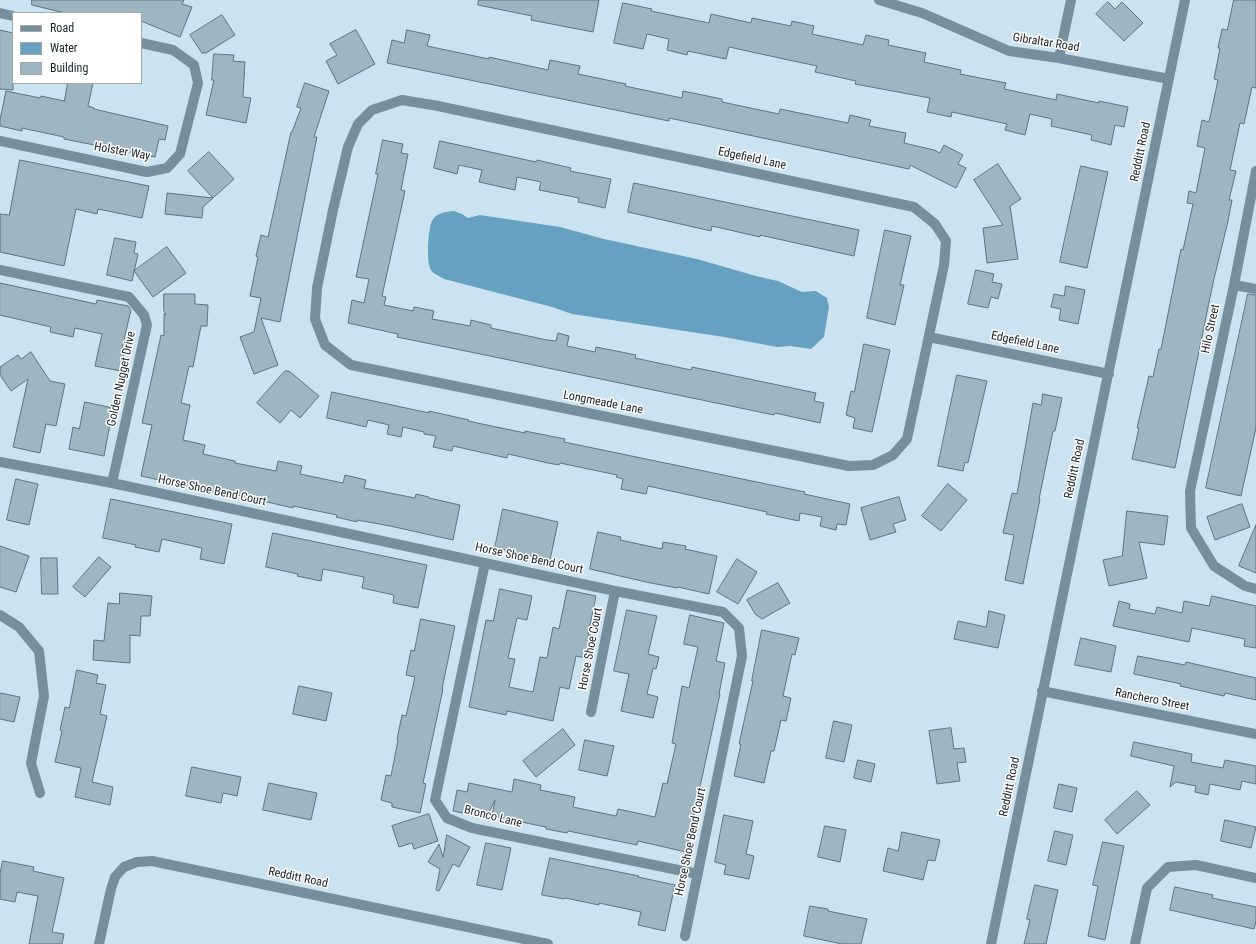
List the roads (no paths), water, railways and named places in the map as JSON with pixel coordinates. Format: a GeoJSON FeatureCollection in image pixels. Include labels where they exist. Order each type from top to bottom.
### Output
{"type":"FeatureCollection","features":[{"type":"Feature","properties":{"kind":"street","name":"Gibraltar Road"},"geometry":{"type":"LineString","coordinates":[[879,0],[922,13],[1009,51],[1059,58],[1169,80]]}},
{"type":"Feature","properties":{"kind":"street"},"geometry":{"type":"LineString","coordinates":[[1059,58],[1071,0]]}},
{"type":"Feature","properties":{"kind":"street","name":"Redditt Road"},"geometry":{"type":"LineString","coordinates":[[991,944],[1185,0]]}},
{"type":"Feature","properties":{"kind":"street"},"geometry":{"type":"LineString","coordinates":[[0,13],[12,16]]}},
{"type":"Feature","properties":{"kind":"street","name":"Holster Way"},"geometry":{"type":"LineString","coordinates":[[0,141],[147,172],[167,168],[180,154],[198,83],[194,66],[173,50],[142,43]]}},
{"type":"Feature","properties":{"kind":"street","name":"Edgefield Lane"},"geometry":{"type":"LineString","coordinates":[[333,210],[348,147],[358,124],[372,110],[402,100],[438,106],[914,207],[935,224],[946,241],[944,265],[929,337],[1109,374]]}},
{"type":"Feature","properties":{"kind":"street","name":"Hilo Street"},"geometry":{"type":"LineString","coordinates":[[1256,171],[1234,285],[1190,491],[1191,528],[1214,566],[1245,586],[1256,588]]}},
{"type":"Feature","properties":{"kind":"street","name":"Longmeade Lane"},"geometry":{"type":"LineString","coordinates":[[333,210],[317,288],[315,319],[325,345],[351,365],[848,466],[873,465],[893,455],[907,439],[929,337]]}},
{"type":"Feature","properties":{"kind":"street","name":"Golden Nugget Drive"},"geometry":{"type":"LineString","coordinates":[[0,270],[129,297],[144,315],[147,325],[112,484]]}},
{"type":"Feature","properties":{"kind":"street"},"geometry":{"type":"LineString","coordinates":[[1234,285],[1256,289]]}},
{"type":"Feature","properties":{"kind":"street","name":"Horse Shoe Bend Court"},"geometry":{"type":"LineString","coordinates":[[0,462],[112,484],[615,591],[723,612],[739,628],[742,656],[685,936]]}},
{"type":"Feature","properties":{"kind":"street","name":"Bronco Lane"},"geometry":{"type":"LineString","coordinates":[[485,563],[435,800],[447,818],[472,828],[698,874]]}},
{"type":"Feature","properties":{"kind":"street","name":"Horse Shoe Court"},"geometry":{"type":"LineString","coordinates":[[591,712],[615,591]]}},
{"type":"Feature","properties":{"kind":"street"},"geometry":{"type":"LineString","coordinates":[[0,615],[19,627],[39,651],[44,696],[31,763],[40,793]]}},
{"type":"Feature","properties":{"kind":"street","name":"Ranchero Street"},"geometry":{"type":"LineString","coordinates":[[1042,691],[1256,734]]}},
{"type":"Feature","properties":{"kind":"street","name":"Redditt Road"},"geometry":{"type":"LineString","coordinates":[[99,944],[115,877],[124,867],[137,862],[152,861],[548,944]]}},
{"type":"Feature","properties":{"kind":"street"},"geometry":{"type":"LineString","coordinates":[[1135,944],[1147,888],[1168,867],[1196,865],[1256,878]]}},
{"type":"Feature","properties":{"kind":"water"},"geometry":{"type":"Polygon","coordinates":[[[454,211],[468,218],[480,215],[560,227],[604,239],[697,259],[778,281],[802,292],[816,291],[827,298],[829,307],[824,337],[811,349],[790,346],[777,347],[724,337],[572,314],[552,307],[444,279],[433,273],[429,266],[429,231],[432,221],[436,216],[442,213],[454,211]]]}}]}
